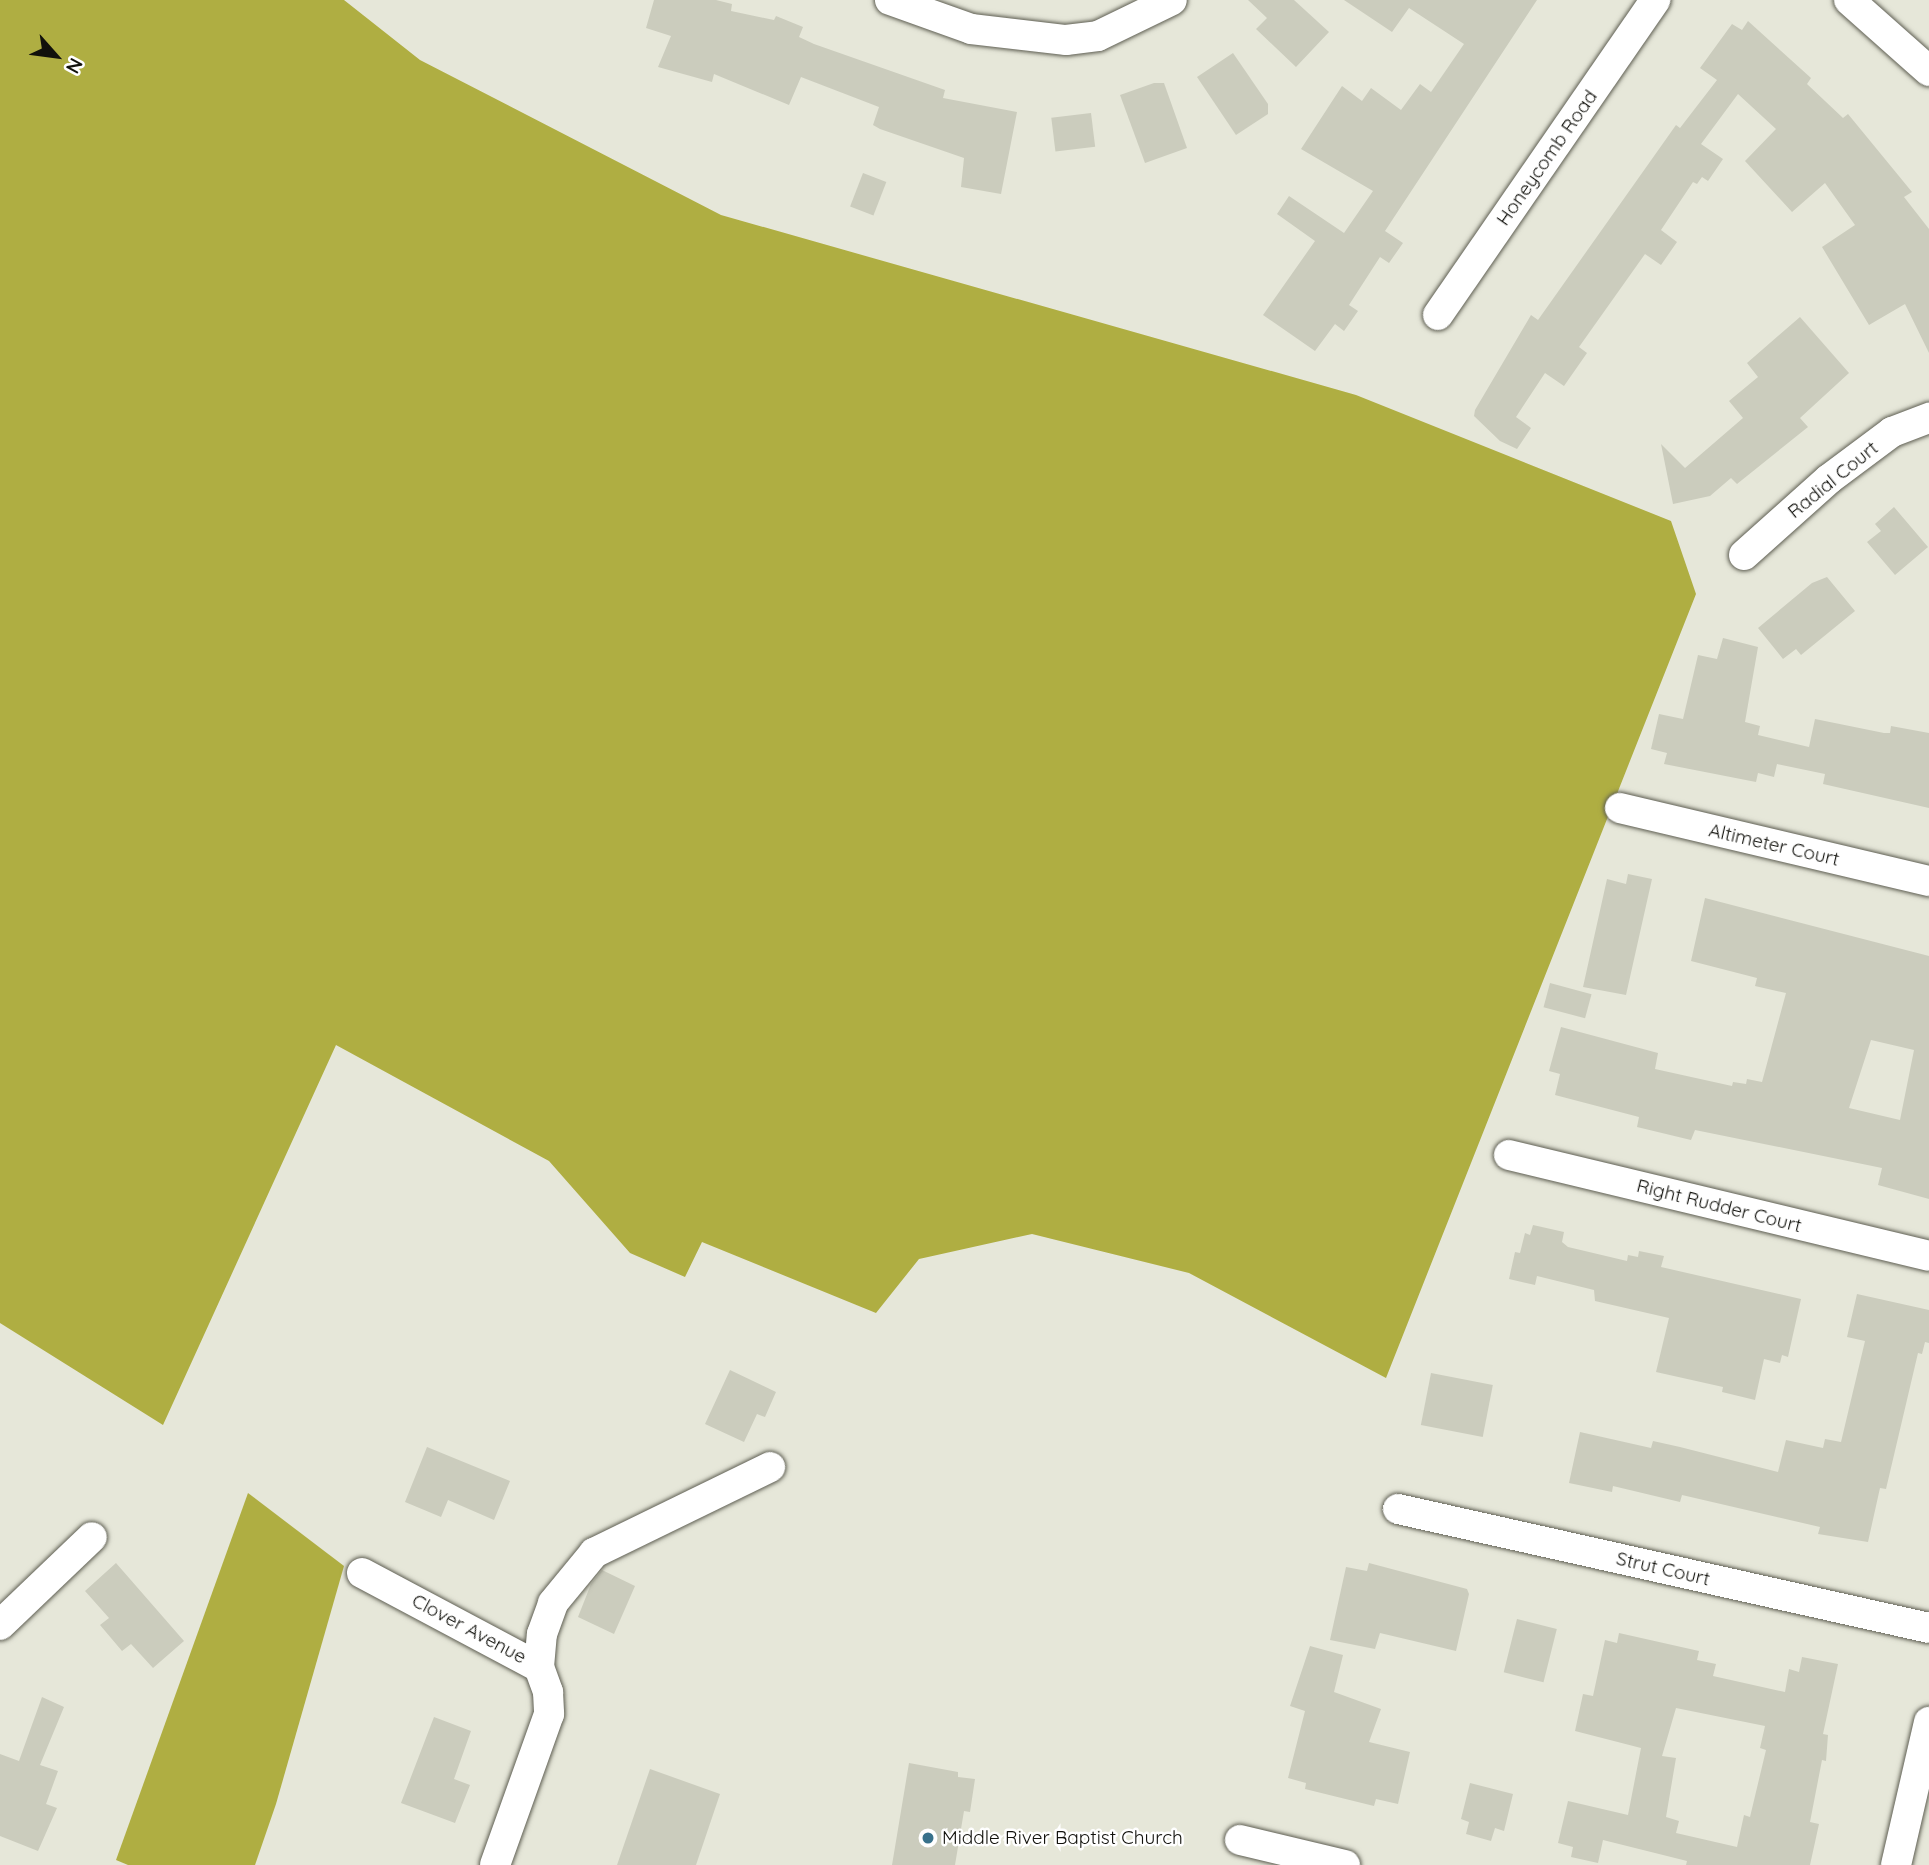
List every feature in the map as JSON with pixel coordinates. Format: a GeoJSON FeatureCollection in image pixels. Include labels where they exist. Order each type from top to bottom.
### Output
{"type":"FeatureCollection","features":[{"type":"Feature","properties":{"kind":"street"},"geometry":{"type":"LineString","coordinates":[[890,0],[971,29],[1066,40],[1098,36],[1172,0]]}},
{"type":"Feature","properties":{"kind":"street","name":"Honeycomb Road"},"geometry":{"type":"LineString","coordinates":[[1438,315],[1655,0]]}},
{"type":"Feature","properties":{"kind":"street"},"geometry":{"type":"LineString","coordinates":[[1849,0],[1929,71]]}},
{"type":"Feature","properties":{"kind":"street","name":"Radial Court"},"geometry":{"type":"LineString","coordinates":[[1744,555],[1829,479],[1892,432],[1929,418]]}},
{"type":"Feature","properties":{"kind":"street","name":"Altimeter Court"},"geometry":{"type":"LineString","coordinates":[[1620,808],[1929,881]]}},
{"type":"Feature","properties":{"kind":"street","name":"Right Rudder Court"},"geometry":{"type":"LineString","coordinates":[[1509,1155],[1929,1256]]}},
{"type":"Feature","properties":{"kind":"street"},"geometry":{"type":"LineString","coordinates":[[539,1667],[542,1634],[553,1603],[594,1553],[770,1467]]}},
{"type":"Feature","properties":{"kind":"street","name":"Strut Court"},"geometry":{"type":"LineString","coordinates":[[1398,1509],[1929,1629]]}},
{"type":"Feature","properties":{"kind":"street"},"geometry":{"type":"LineString","coordinates":[[0,1625],[92,1537]]}},
{"type":"Feature","properties":{"kind":"street","name":"Clover Avenue"},"geometry":{"type":"LineString","coordinates":[[362,1573],[539,1667],[548,1692],[549,1714],[495,1865]]}},
{"type":"Feature","properties":{"kind":"street"},"geometry":{"type":"LineString","coordinates":[[1896,1865],[1929,1722]]}},
{"type":"Feature","properties":{"kind":"street"},"geometry":{"type":"LineString","coordinates":[[1240,1840],[1345,1865]]}},
{"type":"Feature","properties":{"kind":"shaded area"},"geometry":{"type":"Polygon","coordinates":[[[0,0],[344,0],[420,60],[721,215],[1356,395],[1671,521],[1696,594],[1386,1378],[1189,1273],[1032,1234],[919,1259],[876,1313],[702,1242],[685,1277],[630,1253],[549,1161],[336,1045],[163,1425],[0,1323],[0,0]]]}},
{"type":"Feature","properties":{"kind":"shaded area"},"geometry":{"type":"Polygon","coordinates":[[[248,1493],[344,1566],[276,1804],[255,1865],[128,1865],[116,1860],[248,1493]]]}},
{"type":"Feature","properties":{"kind":"building"},"geometry":{"type":"Polygon","coordinates":[[[654,0],[716,0],[732,4],[731,11],[774,20],[776,16],[803,27],[799,37],[945,90],[943,98],[1017,112],[1001,194],[961,187],[964,158],[880,129],[873,125],[879,107],[801,77],[789,105],[714,74],[712,82],[658,67],[671,36],[646,28],[654,0]]]}},
{"type":"Feature","properties":{"kind":"building"},"geometry":{"type":"Polygon","coordinates":[[[1248,0],[1294,0],[1329,32],[1296,67],[1256,29],[1267,18],[1248,0]]]}},
{"type":"Feature","properties":{"kind":"building"},"geometry":{"type":"Polygon","coordinates":[[[1344,0],[1537,0],[1385,231],[1403,243],[1389,263],[1380,257],[1349,305],[1358,311],[1344,331],[1335,324],[1315,351],[1263,315],[1315,241],[1277,214],[1289,196],[1344,233],[1373,191],[1301,149],[1342,86],[1362,101],[1371,88],[1401,110],[1420,84],[1431,92],[1464,44],[1409,8],[1392,32],[1344,0]]]}},
{"type":"Feature","properties":{"kind":"building"},"geometry":{"type":"Polygon","coordinates":[[[1748,21],[1811,78],[1807,84],[1843,118],[1848,114],[1912,192],[1904,197],[1929,229],[1929,353],[1905,304],[1869,325],[1822,247],[1855,225],[1825,183],[1792,212],[1745,161],[1776,129],[1738,94],[1701,144],[1723,159],[1708,181],[1702,177],[1697,184],[1693,182],[1661,230],[1677,242],[1661,265],[1645,254],[1579,347],[1587,353],[1564,386],[1545,373],[1516,417],[1531,428],[1517,449],[1500,441],[1474,416],[1475,410],[1531,315],[1538,320],[1676,125],[1680,128],[1717,80],[1700,68],[1732,24],[1742,30],[1748,21]]]}},
{"type":"Feature","properties":{"kind":"building"},"geometry":{"type":"Polygon","coordinates":[[[1233,53],[1268,104],[1268,114],[1236,135],[1197,77],[1233,53]]]}},
{"type":"Feature","properties":{"kind":"building"},"geometry":{"type":"Polygon","coordinates":[[[1154,83],[1164,83],[1187,148],[1145,163],[1120,95],[1154,83]]]}},
{"type":"Feature","properties":{"kind":"building"},"geometry":{"type":"Polygon","coordinates":[[[1091,113],[1095,147],[1055,152],[1051,118],[1091,113]]]}},
{"type":"Feature","properties":{"kind":"building"},"geometry":{"type":"Polygon","coordinates":[[[863,173],[886,182],[873,216],[850,207],[863,173]]]}},
{"type":"Feature","properties":{"kind":"building"},"geometry":{"type":"Polygon","coordinates":[[[1800,317],[1849,373],[1800,418],[1808,427],[1737,484],[1731,478],[1710,496],[1673,504],[1661,444],[1685,468],[1743,418],[1729,401],[1758,377],[1747,363],[1800,317]]]}},
{"type":"Feature","properties":{"kind":"building"},"geometry":{"type":"Polygon","coordinates":[[[1894,507],[1928,547],[1895,575],[1867,542],[1881,531],[1875,524],[1894,507]]]}},
{"type":"Feature","properties":{"kind":"building"},"geometry":{"type":"Polygon","coordinates":[[[1827,577],[1855,611],[1801,655],[1796,649],[1783,659],[1758,628],[1812,583],[1827,577]]]}},
{"type":"Feature","properties":{"kind":"building"},"geometry":{"type":"Polygon","coordinates":[[[1723,638],[1758,647],[1745,722],[1760,726],[1758,735],[1809,747],[1815,719],[1884,733],[1890,733],[1891,726],[1929,733],[1929,808],[1823,784],[1825,774],[1777,764],[1774,777],[1758,773],[1756,782],[1664,764],[1667,753],[1651,749],[1659,714],[1683,719],[1698,655],[1717,659],[1723,638]]]}},
{"type":"Feature","properties":{"kind":"building"},"geometry":{"type":"Polygon","coordinates":[[[1628,874],[1652,879],[1626,995],[1583,987],[1607,879],[1626,884],[1628,874]]]}},
{"type":"Feature","properties":{"kind":"building"},"geometry":{"type":"Polygon","coordinates":[[[1705,898],[1929,956],[1929,1199],[1878,1185],[1882,1168],[1695,1130],[1691,1140],[1637,1127],[1639,1117],[1555,1095],[1560,1074],[1549,1071],[1561,1027],[1658,1053],[1655,1069],[1732,1086],[1733,1082],[1746,1084],[1747,1079],[1762,1082],[1786,993],[1755,986],[1757,978],[1691,961],[1705,898]],[[1871,1040],[1849,1108],[1900,1120],[1914,1050],[1871,1040]]]}},
{"type":"Feature","properties":{"kind":"building"},"geometry":{"type":"Polygon","coordinates":[[[1550,983],[1592,994],[1585,1018],[1544,1007],[1550,983]]]}},
{"type":"Feature","properties":{"kind":"building"},"geometry":{"type":"Polygon","coordinates":[[[1533,1225],[1564,1232],[1562,1242],[1568,1247],[1627,1261],[1628,1255],[1638,1257],[1639,1251],[1664,1256],[1661,1267],[1801,1299],[1788,1357],[1782,1355],[1780,1363],[1764,1359],[1755,1400],[1722,1392],[1723,1387],[1656,1372],[1669,1318],[1595,1301],[1594,1290],[1537,1276],[1535,1285],[1509,1279],[1515,1252],[1520,1253],[1525,1233],[1530,1235],[1533,1225]]]}},
{"type":"Feature","properties":{"kind":"building"},"geometry":{"type":"Polygon","coordinates":[[[1857,1294],[1929,1310],[1929,1343],[1925,1342],[1922,1354],[1918,1353],[1886,1489],[1880,1488],[1868,1542],[1818,1534],[1820,1527],[1682,1495],[1680,1502],[1613,1486],[1612,1492],[1569,1483],[1580,1432],[1651,1448],[1653,1441],[1778,1472],[1786,1440],[1823,1448],[1825,1439],[1841,1442],[1865,1341],[1847,1337],[1857,1294]]]}},
{"type":"Feature","properties":{"kind":"building"},"geometry":{"type":"Polygon","coordinates":[[[730,1370],[776,1392],[765,1417],[757,1414],[744,1442],[705,1424],[730,1370]]]}},
{"type":"Feature","properties":{"kind":"building"},"geometry":{"type":"Polygon","coordinates":[[[1431,1373],[1493,1385],[1483,1437],[1421,1425],[1431,1373]]]}},
{"type":"Feature","properties":{"kind":"building"},"geometry":{"type":"Polygon","coordinates":[[[427,1447],[510,1481],[494,1520],[448,1500],[441,1517],[405,1502],[427,1447]]]}},
{"type":"Feature","properties":{"kind":"building"},"geometry":{"type":"Polygon","coordinates":[[[116,1563],[184,1641],[153,1668],[131,1644],[122,1651],[100,1625],[109,1618],[85,1591],[116,1563]]]}},
{"type":"Feature","properties":{"kind":"building"},"geometry":{"type":"Polygon","coordinates":[[[1369,1563],[1467,1589],[1469,1594],[1456,1651],[1380,1633],[1375,1649],[1330,1640],[1346,1567],[1367,1571],[1369,1563]]]}},
{"type":"Feature","properties":{"kind":"building"},"geometry":{"type":"Polygon","coordinates":[[[602,1570],[635,1586],[614,1634],[578,1617],[591,1584],[602,1570]]]}},
{"type":"Feature","properties":{"kind":"building"},"geometry":{"type":"Polygon","coordinates":[[[1517,1619],[1557,1629],[1543,1682],[1504,1672],[1517,1619]]]}},
{"type":"Feature","properties":{"kind":"building"},"geometry":{"type":"Polygon","coordinates":[[[1619,1633],[1699,1651],[1697,1660],[1716,1664],[1713,1676],[1785,1692],[1789,1669],[1799,1672],[1802,1657],[1838,1664],[1823,1734],[1828,1735],[1826,1761],[1822,1760],[1810,1822],[1819,1824],[1810,1865],[1686,1865],[1687,1861],[1603,1840],[1598,1863],[1571,1857],[1573,1847],[1558,1843],[1568,1801],[1628,1815],[1641,1748],[1575,1731],[1583,1694],[1593,1696],[1605,1640],[1617,1643],[1619,1633]],[[1676,1708],[1662,1756],[1676,1758],[1666,1817],[1679,1821],[1676,1833],[1737,1847],[1744,1815],[1750,1817],[1766,1750],[1760,1748],[1765,1726],[1676,1708]]]}},
{"type":"Feature","properties":{"kind":"building"},"geometry":{"type":"Polygon","coordinates":[[[1310,1646],[1343,1655],[1334,1692],[1381,1709],[1369,1742],[1410,1752],[1398,1804],[1376,1799],[1374,1806],[1305,1789],[1306,1783],[1288,1778],[1305,1711],[1290,1706],[1310,1646]]]}},
{"type":"Feature","properties":{"kind":"building"},"geometry":{"type":"Polygon","coordinates":[[[42,1697],[64,1707],[40,1765],[58,1771],[46,1804],[57,1808],[38,1851],[0,1836],[0,1754],[19,1761],[42,1697]]]}},
{"type":"Feature","properties":{"kind":"building"},"geometry":{"type":"Polygon","coordinates":[[[434,1717],[471,1731],[454,1779],[470,1785],[455,1823],[401,1803],[434,1717]]]}},
{"type":"Feature","properties":{"kind":"building","name":"Middle River Baptist Church"},"geometry":{"type":"Polygon","coordinates":[[[909,1763],[958,1772],[958,1777],[975,1779],[970,1812],[964,1811],[955,1865],[892,1865],[909,1763]]]}},
{"type":"Feature","properties":{"kind":"building"},"geometry":{"type":"Polygon","coordinates":[[[650,1769],[720,1794],[696,1865],[617,1865],[650,1769]]]}},
{"type":"Feature","properties":{"kind":"building"},"geometry":{"type":"Polygon","coordinates":[[[1470,1783],[1513,1794],[1504,1831],[1495,1828],[1491,1841],[1466,1834],[1469,1822],[1461,1819],[1470,1783]]]}},
{"type":"Feature","properties":{"kind":"place","name":"Middle River Baptist Church"},"geometry":{"type":"Point","coordinates":[928,1838]}}]}
